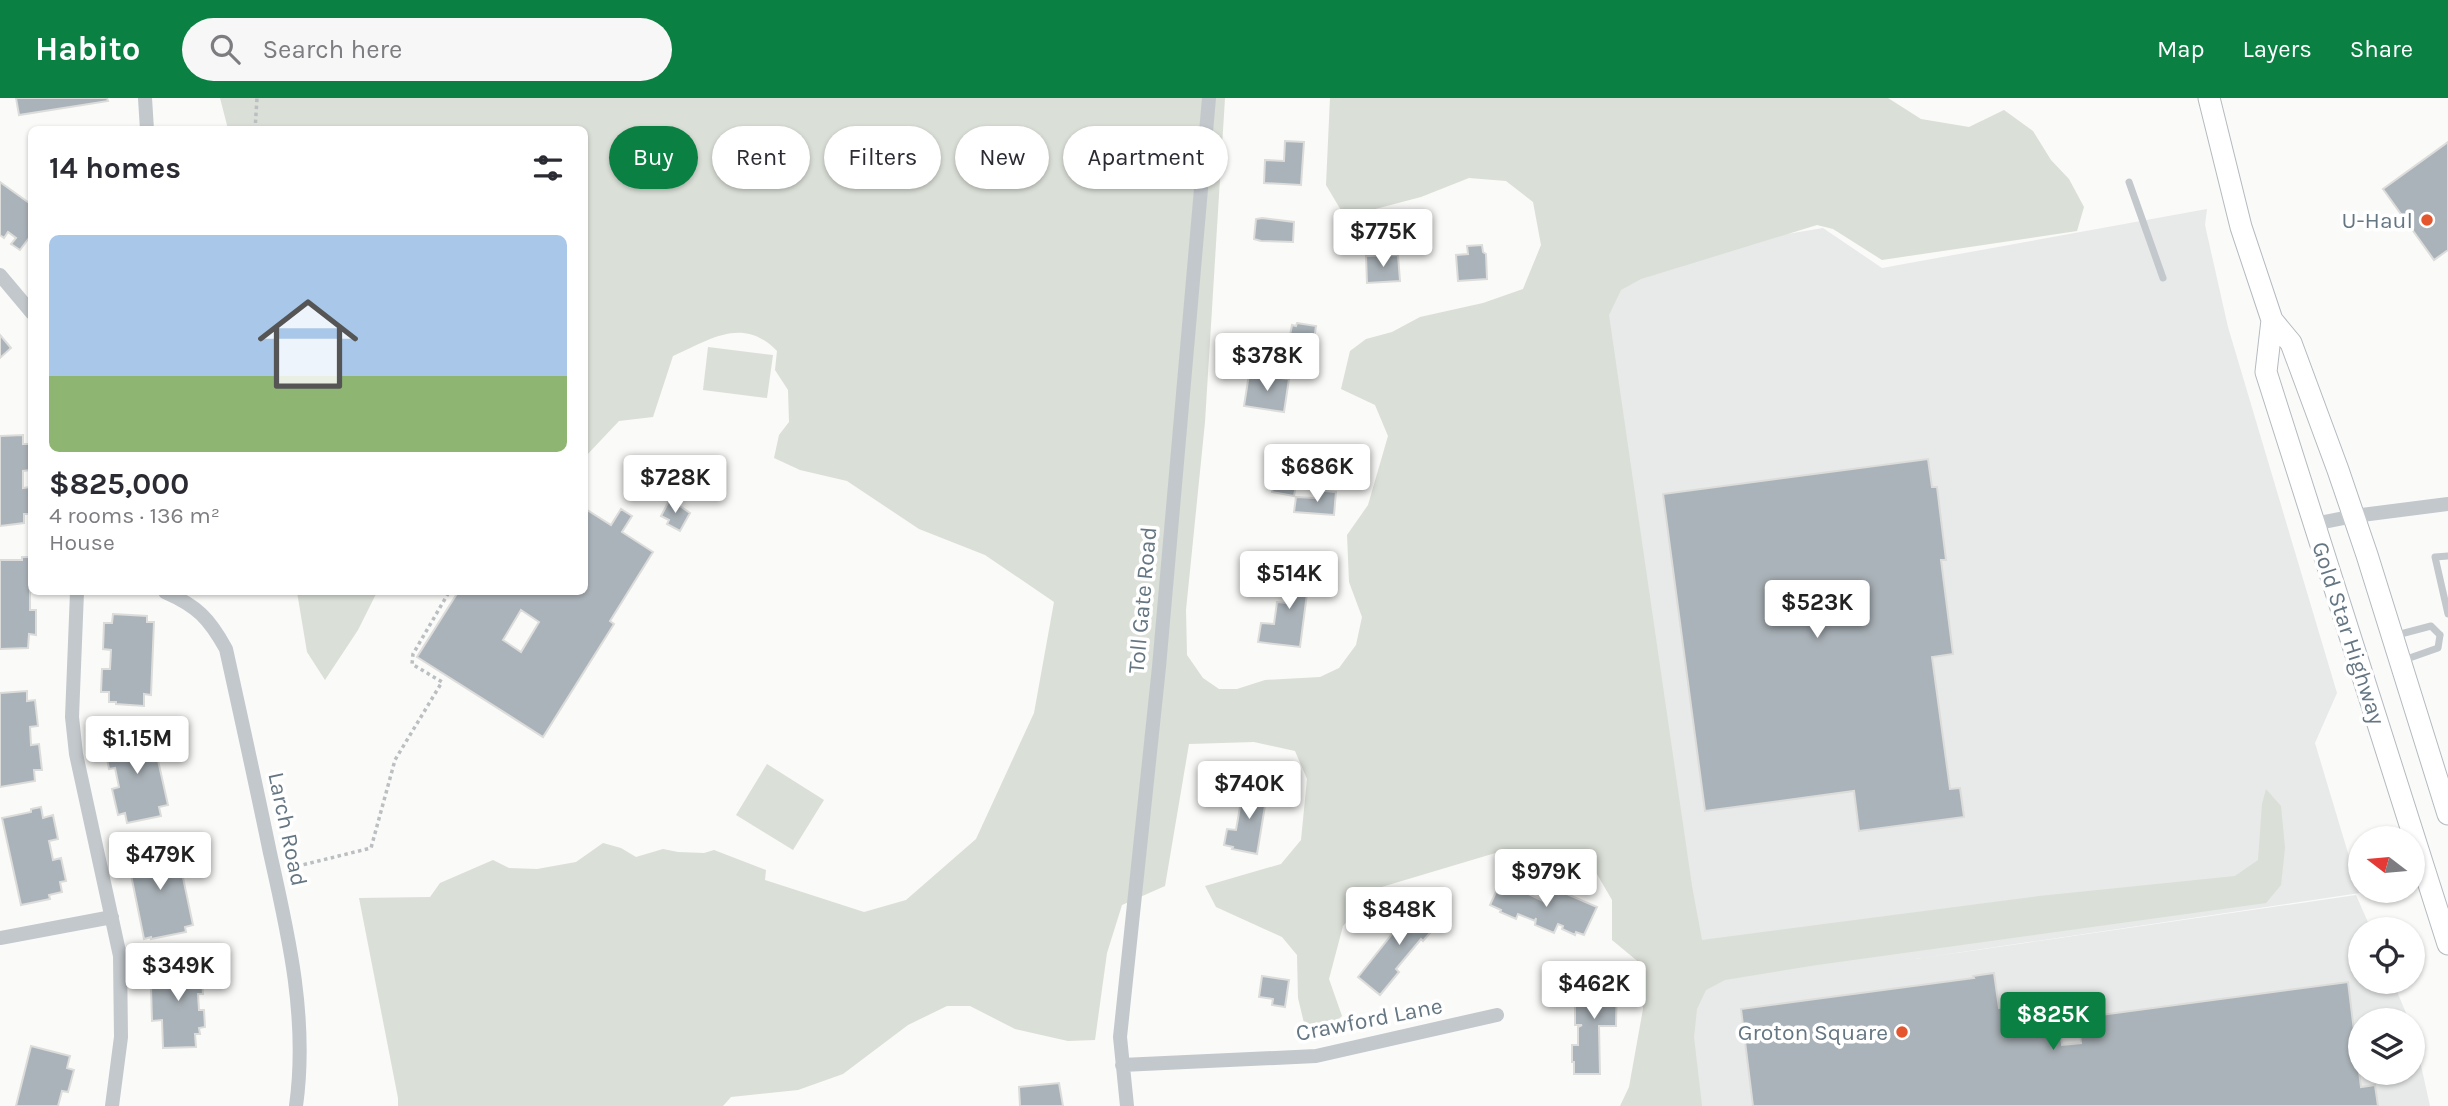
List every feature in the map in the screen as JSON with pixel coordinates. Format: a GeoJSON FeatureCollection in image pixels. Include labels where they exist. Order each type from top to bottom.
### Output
{"type":"FeatureCollection","features":[{"type":"Feature","properties":{"kind":"main road","name":"Gold Star Highway"},"geometry":{"type":"LineString","coordinates":[[2209,98],[2241,227],[2272,320],[2291,343],[2354,516],[2448,814]]}},
{"type":"Feature","properties":{"kind":"main road","name":"Gold Star Highway"},"geometry":{"type":"LineString","coordinates":[[2272,320],[2266,372],[2448,944]]}},
{"type":"Feature","properties":{"kind":"street"},"geometry":{"type":"LineString","coordinates":[[145,98],[147,126]]}},
{"type":"Feature","properties":{"kind":"street","name":"Toll Gate Road"},"geometry":{"type":"LineString","coordinates":[[1127,1106],[1121,1025],[1159,667],[1209,98]]}},
{"type":"Feature","properties":{"kind":"street"},"geometry":{"type":"LineString","coordinates":[[0,275],[26,297]]}},
{"type":"Feature","properties":{"kind":"street"},"geometry":{"type":"LineString","coordinates":[[2314,524],[2448,504]]}},
{"type":"Feature","properties":{"kind":"street"},"geometry":{"type":"LineString","coordinates":[[77,595],[72,717],[76,754],[120,956],[118,1068],[112,1106]]}},
{"type":"Feature","properties":{"kind":"street","name":"Larch Road"},"geometry":{"type":"LineString","coordinates":[[172,595],[190,602],[212,623],[226,649],[293,958],[300,1019],[296,1106]]}},
{"type":"Feature","properties":{"kind":"street"},"geometry":{"type":"LineString","coordinates":[[0,938],[112,917]]}},
{"type":"Feature","properties":{"kind":"street","name":"Crawford Lane"},"geometry":{"type":"LineString","coordinates":[[1122,1065],[1316,1056],[1497,1015]]}},
{"type":"Feature","properties":{"kind":"lane"},"geometry":{"type":"LineString","coordinates":[[2129,182],[2163,278]]}},
{"type":"Feature","properties":{"kind":"lane"},"geometry":{"type":"LineString","coordinates":[[2448,556],[2435,557],[2448,614]]}},
{"type":"Feature","properties":{"kind":"lane"},"geometry":{"type":"LineString","coordinates":[[2393,636],[2431,626],[2444,634],[2438,648],[2400,661]]}},
{"type":"Feature","properties":{"kind":"path"},"geometry":{"type":"LineString","coordinates":[[254,126],[257,98]]}},
{"type":"Feature","properties":{"kind":"path"},"geometry":{"type":"LineString","coordinates":[[274,872],[371,848],[395,760],[442,682],[412,664],[413,654],[447,595]]}},
{"type":"Feature","properties":{"kind":"shaded area"},"geometry":{"type":"Polygon","coordinates":[[[220,98],[1225,98],[1223,126],[1063,126],[1063,189],[1219,189],[1205,422],[1186,610],[1187,655],[1203,678],[1219,689],[1237,689],[1265,680],[1320,677],[1339,668],[1356,645],[1362,617],[1349,582],[1347,535],[1368,505],[1388,436],[1375,405],[1341,389],[1350,351],[1366,339],[1392,332],[1420,317],[1483,303],[1523,289],[1541,245],[1533,202],[1506,181],[1469,178],[1421,197],[1345,217],[1326,185],[1330,98],[1888,98],[1921,119],[1969,127],[2004,110],[2033,131],[2051,160],[2069,179],[2084,207],[2077,231],[1882,260],[1833,229],[1817,225],[1641,279],[1621,290],[1609,315],[1702,940],[2039,896],[2235,876],[2258,860],[2262,804],[2266,789],[2281,806],[2285,848],[2281,885],[2266,903],[1725,980],[1706,990],[1697,1009],[1694,1037],[1702,1106],[1620,1106],[1629,1087],[1643,1009],[1641,964],[1612,940],[1612,900],[1594,869],[1548,855],[1502,851],[1375,889],[1343,926],[1329,979],[1342,1016],[1330,1027],[1304,1023],[1298,998],[1297,955],[1282,937],[1216,907],[1205,886],[1281,864],[1301,840],[1307,779],[1295,751],[1254,742],[1189,744],[1165,886],[1122,905],[1107,953],[1095,1040],[1068,1041],[1015,1029],[970,1006],[947,1006],[908,1025],[843,1074],[798,1090],[731,1097],[723,1106],[398,1106],[359,898],[430,897],[440,883],[493,860],[509,868],[537,869],[576,862],[603,843],[621,848],[636,857],[663,849],[704,853],[714,850],[766,870],[765,880],[864,912],[906,900],[976,839],[1034,713],[1054,602],[985,555],[919,529],[847,481],[800,470],[774,458],[779,435],[789,422],[788,390],[775,370],[777,351],[764,340],[752,335],[726,334],[673,356],[653,417],[619,421],[588,454],[588,126],[227,126],[220,98]]]}},
{"type":"Feature","properties":{"kind":"shaded area"},"geometry":{"type":"Polygon","coordinates":[[[2207,209],[2205,225],[2228,327],[2337,693],[2315,743],[2348,853],[2348,895],[1915,959],[2348,896],[2348,903],[2360,903],[2366,917],[2348,917],[2348,994],[2398,994],[2404,1008],[2348,1008],[2348,1085],[2425,1083],[2430,1106],[1687,1106],[1590,267],[1823,228],[1882,268],[2207,209]]]}},
{"type":"Feature","properties":{"kind":"shaded area"},"geometry":{"type":"Polygon","coordinates":[[[708,347],[773,355],[767,398],[703,390],[708,347]]]}},
{"type":"Feature","properties":{"kind":"shaded area"},"geometry":{"type":"Polygon","coordinates":[[[298,595],[376,595],[358,630],[325,680],[307,652],[298,595]]]}},
{"type":"Feature","properties":{"kind":"shaded area"},"geometry":{"type":"Polygon","coordinates":[[[767,764],[824,800],[793,850],[736,815],[767,764]]]}},
{"type":"Feature","properties":{"kind":"building"},"geometry":{"type":"Polygon","coordinates":[[[16,98],[107,98],[108,101],[19,115],[16,98]]]}},
{"type":"Feature","properties":{"kind":"building"},"geometry":{"type":"Polygon","coordinates":[[[1285,141],[1304,142],[1301,185],[1264,183],[1265,160],[1284,161],[1285,141]]]}},
{"type":"Feature","properties":{"kind":"building","name":"U-Haul"},"geometry":{"type":"Polygon","coordinates":[[[2448,142],[2448,250],[2434,260],[2383,189],[2448,142]]]}},
{"type":"Feature","properties":{"kind":"building"},"geometry":{"type":"Polygon","coordinates":[[[0,182],[28,202],[28,239],[20,250],[11,244],[16,238],[8,232],[4,238],[0,235],[0,182]]]}},
{"type":"Feature","properties":{"kind":"building"},"geometry":{"type":"Polygon","coordinates":[[[1256,219],[1294,222],[1293,242],[1254,239],[1256,219]]]}},
{"type":"Feature","properties":{"kind":"building"},"geometry":{"type":"Polygon","coordinates":[[[1482,245],[1486,254],[1487,279],[1458,281],[1456,255],[1468,254],[1467,246],[1482,245]]]}},
{"type":"Feature","properties":{"kind":"building"},"geometry":{"type":"Polygon","coordinates":[[[1398,255],[1400,281],[1367,283],[1366,256],[1398,255]]]}},
{"type":"Feature","properties":{"kind":"building"},"geometry":{"type":"Polygon","coordinates":[[[1297,323],[1316,326],[1313,347],[1293,344],[1294,336],[1290,335],[1292,325],[1296,326],[1297,323]]]}},
{"type":"Feature","properties":{"kind":"building"},"geometry":{"type":"Polygon","coordinates":[[[0,335],[11,348],[0,358],[0,335]]]}},
{"type":"Feature","properties":{"kind":"building"},"geometry":{"type":"Polygon","coordinates":[[[1249,374],[1289,379],[1284,412],[1244,406],[1249,374]]]}},
{"type":"Feature","properties":{"kind":"building"},"geometry":{"type":"Polygon","coordinates":[[[23,435],[23,444],[28,444],[28,470],[23,471],[23,488],[28,487],[28,514],[24,514],[24,523],[0,526],[0,436],[23,435]]]}},
{"type":"Feature","properties":{"kind":"building"},"geometry":{"type":"Polygon","coordinates":[[[1280,454],[1301,458],[1294,496],[1272,492],[1277,471],[1270,469],[1273,456],[1279,457],[1280,454]]]}},
{"type":"Feature","properties":{"kind":"building"},"geometry":{"type":"Polygon","coordinates":[[[1928,459],[1932,487],[1937,487],[1946,560],[1941,560],[1953,654],[1932,657],[1950,789],[1960,788],[1964,817],[1859,831],[1854,791],[1705,811],[1663,494],[1928,459]]]}},
{"type":"Feature","properties":{"kind":"building"},"geometry":{"type":"Polygon","coordinates":[[[1315,490],[1336,492],[1334,515],[1294,512],[1296,497],[1315,498],[1315,490]]]}},
{"type":"Feature","properties":{"kind":"building"},"geometry":{"type":"Polygon","coordinates":[[[670,499],[690,513],[680,531],[667,524],[669,520],[661,516],[670,499]]]}},
{"type":"Feature","properties":{"kind":"building"},"geometry":{"type":"Polygon","coordinates":[[[621,509],[632,516],[622,532],[653,552],[610,621],[614,624],[543,737],[417,657],[456,595],[588,595],[588,511],[611,525],[621,509]],[[521,610],[503,640],[521,652],[539,622],[521,610]]]}},
{"type":"Feature","properties":{"kind":"building"},"geometry":{"type":"Polygon","coordinates":[[[22,557],[28,557],[28,595],[30,610],[36,610],[36,635],[29,634],[28,648],[0,649],[0,560],[22,560],[22,557]]]}},
{"type":"Feature","properties":{"kind":"building"},"geometry":{"type":"Polygon","coordinates":[[[1284,568],[1310,571],[1300,647],[1258,642],[1261,623],[1274,624],[1277,602],[1286,603],[1287,593],[1281,592],[1284,568]]]}},
{"type":"Feature","properties":{"kind":"building"},"geometry":{"type":"Polygon","coordinates":[[[113,614],[147,616],[147,622],[154,622],[151,695],[144,694],[144,706],[109,702],[109,692],[101,692],[102,669],[110,669],[111,650],[103,649],[104,623],[112,623],[113,614]]]}},
{"type":"Feature","properties":{"kind":"building"},"geometry":{"type":"Polygon","coordinates":[[[27,691],[27,701],[35,700],[38,726],[30,727],[31,745],[39,744],[42,770],[34,770],[35,781],[0,787],[0,693],[27,691]]]}},
{"type":"Feature","properties":{"kind":"building"},"geometry":{"type":"Polygon","coordinates":[[[151,729],[168,805],[159,807],[161,816],[127,823],[125,813],[118,815],[112,789],[119,787],[115,768],[109,769],[104,745],[110,743],[108,738],[151,729]]]}},
{"type":"Feature","properties":{"kind":"building"},"geometry":{"type":"Polygon","coordinates":[[[1244,784],[1268,788],[1257,854],[1224,845],[1227,829],[1236,830],[1244,784]]]}},
{"type":"Feature","properties":{"kind":"building"},"geometry":{"type":"Polygon","coordinates":[[[41,807],[43,818],[53,815],[58,839],[49,841],[53,860],[61,858],[66,881],[60,882],[62,892],[49,895],[50,899],[21,905],[2,818],[41,807]]]}},
{"type":"Feature","properties":{"kind":"building"},"geometry":{"type":"Polygon","coordinates":[[[168,844],[169,850],[177,849],[193,925],[185,927],[186,932],[144,939],[128,860],[134,858],[132,851],[168,844]]]}},
{"type":"Feature","properties":{"kind":"building"},"geometry":{"type":"Polygon","coordinates":[[[1501,881],[1545,902],[1551,887],[1597,907],[1584,935],[1576,932],[1575,935],[1558,924],[1554,933],[1535,925],[1536,918],[1535,921],[1518,914],[1516,919],[1490,905],[1501,881]]]}},
{"type":"Feature","properties":{"kind":"building"},"geometry":{"type":"Polygon","coordinates":[[[1419,900],[1442,919],[1396,969],[1399,972],[1380,995],[1358,977],[1419,900]]]}},
{"type":"Feature","properties":{"kind":"building"},"geometry":{"type":"Polygon","coordinates":[[[192,957],[193,970],[197,970],[197,977],[202,977],[203,994],[198,994],[199,1010],[204,1010],[205,1027],[199,1028],[200,1034],[195,1034],[196,1047],[163,1048],[162,1020],[152,1021],[151,988],[161,987],[160,959],[192,957]]]}},
{"type":"Feature","properties":{"kind":"building","name":"Groton Square"},"geometry":{"type":"Polygon","coordinates":[[[1994,973],[1999,1008],[2057,1001],[2062,1045],[2081,1043],[2078,1018],[2348,982],[2351,1008],[2348,1008],[2348,1085],[2375,1085],[2378,1106],[1753,1106],[1741,1009],[1974,978],[1973,976],[1994,973]]]}},
{"type":"Feature","properties":{"kind":"building"},"geometry":{"type":"Polygon","coordinates":[[[1586,975],[1617,976],[1616,1026],[1599,1026],[1600,1074],[1574,1074],[1572,1062],[1572,1045],[1578,1045],[1578,1027],[1582,1025],[1575,1025],[1575,1004],[1585,1004],[1585,999],[1582,999],[1582,985],[1586,985],[1586,975]]]}},
{"type":"Feature","properties":{"kind":"building"},"geometry":{"type":"Polygon","coordinates":[[[1262,976],[1289,980],[1285,1007],[1272,1005],[1273,999],[1259,997],[1262,976]]]}},
{"type":"Feature","properties":{"kind":"building"},"geometry":{"type":"Polygon","coordinates":[[[31,1046],[70,1056],[67,1068],[74,1070],[68,1092],[62,1091],[58,1106],[16,1106],[31,1046]]]}},
{"type":"Feature","properties":{"kind":"building"},"geometry":{"type":"Polygon","coordinates":[[[1059,1083],[1063,1106],[1020,1106],[1019,1087],[1059,1083]]]}},
{"type":"Feature","properties":{"kind":"place","name":"U-Haul"},"geometry":{"type":"Point","coordinates":[2427,220]}},
{"type":"Feature","properties":{"kind":"place","name":"Groton Square"},"geometry":{"type":"Point","coordinates":[1902,1032]}}]}
